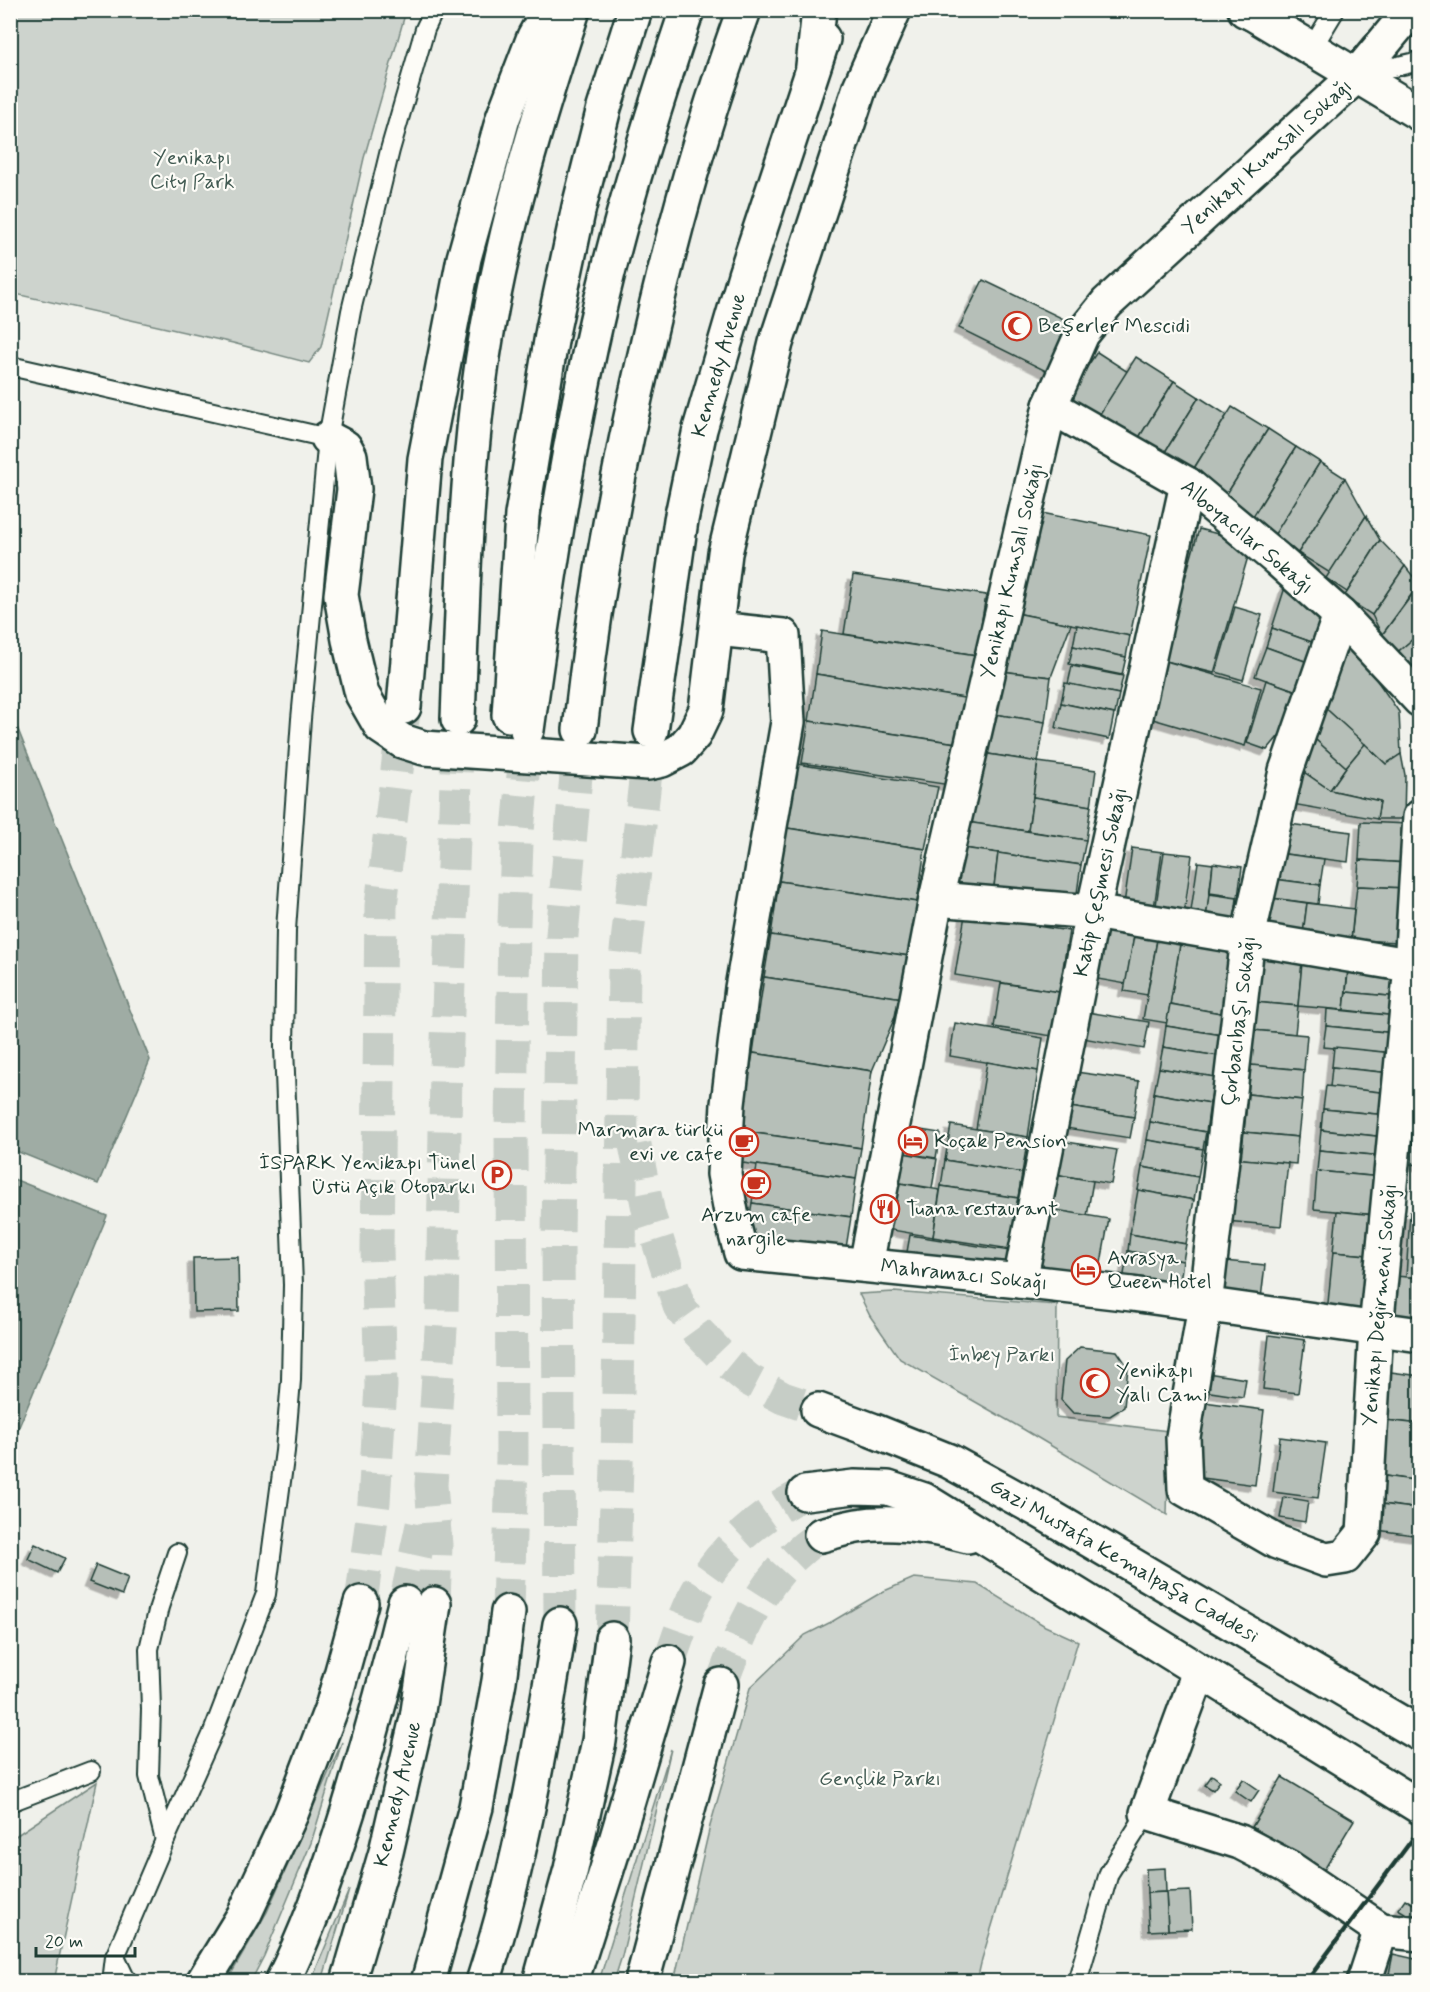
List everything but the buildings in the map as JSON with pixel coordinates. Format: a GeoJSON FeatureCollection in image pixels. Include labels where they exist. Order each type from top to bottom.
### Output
{"type":"FeatureCollection","features":[{"type":"Feature","properties":{"kind":"main road"},"geometry":{"type":"LineString","coordinates":[[404,706],[425,459],[464,258],[503,118],[534,37],[549,10]]}},
{"type":"Feature","properties":{"kind":"main road"},"geometry":{"type":"LineString","coordinates":[[458,719],[463,576],[478,392],[489,319],[530,146],[573,10]]}},
{"type":"Feature","properties":{"kind":"main road"},"geometry":{"type":"LineString","coordinates":[[635,10],[604,108],[579,207],[551,341],[522,515],[517,730],[576,416],[602,297],[627,200],[687,10]]}},
{"type":"Feature","properties":{"kind":"main road"},"geometry":{"type":"LineString","coordinates":[[580,730],[593,620],[610,516],[640,373],[665,266],[696,150],[744,10]]}},
{"type":"Feature","properties":{"kind":"main road"},"geometry":{"type":"LineString","coordinates":[[813,66],[819,10]]}},
{"type":"Feature","properties":{"kind":"main road","name":"Kennedy Avenue"},"geometry":{"type":"LineString","coordinates":[[651,731],[681,520],[700,429],[745,275],[813,66],[834,10]]}},
{"type":"Feature","properties":{"kind":"main road"},"geometry":{"type":"LineString","coordinates":[[328,438],[345,447],[350,456],[354,489],[341,595],[362,694],[381,727],[402,741],[424,748],[648,763],[662,760],[681,750],[693,735],[706,710],[725,553],[776,343],[860,87],[894,10]]}},
{"type":"Feature","properties":{"kind":"main road","name":"Yenikapı Kumsalı Sokağı"},"geometry":{"type":"LineString","coordinates":[[866,1265],[936,899],[1050,406],[1082,334],[1107,303],[1357,75],[1411,10]]}},
{"type":"Feature","properties":{"kind":"main road"},"geometry":{"type":"LineString","coordinates":[[1249,11],[1419,114]]}},
{"type":"Feature","properties":{"kind":"main road","name":"Alboyacılar Sokağı"},"geometry":{"type":"LineString","coordinates":[[1050,406],[1186,484],[1277,559],[1340,615],[1419,699]]}},
{"type":"Feature","properties":{"kind":"main road","name":"Katip Çeşmesi Sokağı"},"geometry":{"type":"LineString","coordinates":[[1020,1281],[1093,912],[1186,484]]}},
{"type":"Feature","properties":{"kind":"main road","name":"Çorbacıbaşı Sokağı"},"geometry":{"type":"LineString","coordinates":[[1184,1437],[1205,1305],[1248,937],[1286,771],[1340,615]]}},
{"type":"Feature","properties":{"kind":"main road","name":"Mahramacı Sokağı"},"geometry":{"type":"LineString","coordinates":[[717,629],[783,636],[788,722],[742,988],[728,1104],[724,1174],[741,1253],[1020,1281],[1419,1335]]}},
{"type":"Feature","properties":{"kind":"main road","name":"Yenikapı Değirmeni Sokağı"},"geometry":{"type":"LineString","coordinates":[[1184,1437],[1185,1489],[1277,1542],[1326,1560],[1345,1557],[1364,1533],[1376,1329],[1415,967],[1419,817]]}},
{"type":"Feature","properties":{"kind":"main road"},"geometry":{"type":"LineString","coordinates":[[936,899],[1093,912],[1415,967]]}},
{"type":"Feature","properties":{"kind":"main road","name":"Gazi Mustafa Kemalpaşa Caddesi"},"geometry":{"type":"LineString","coordinates":[[818,1410],[949,1461],[1042,1512],[1419,1734]]}},
{"type":"Feature","properties":{"kind":"main road"},"geometry":{"type":"LineString","coordinates":[[805,1492],[854,1487],[888,1488],[924,1500],[1419,1806]]}},
{"type":"Feature","properties":{"kind":"main road"},"geometry":{"type":"LineString","coordinates":[[821,1535],[859,1526],[896,1525],[942,1530],[990,1542]]}},
{"type":"Feature","properties":{"kind":"main road"},"geometry":{"type":"LineString","coordinates":[[203,1982],[243,1915],[291,1814],[333,1704],[361,1603]]}},
{"type":"Feature","properties":{"kind":"main road","name":"Kennedy Avenue"},"geometry":{"type":"LineString","coordinates":[[282,1982],[300,1946],[331,1865],[383,1690],[419,1603],[417,1718],[386,1852],[348,1982]]}},
{"type":"Feature","properties":{"kind":"main road"},"geometry":{"type":"LineString","coordinates":[[428,1982],[476,1807],[499,1681],[508,1612]]}},
{"type":"Feature","properties":{"kind":"main road"},"geometry":{"type":"LineString","coordinates":[[483,1982],[501,1925],[527,1816],[560,1624]]}},
{"type":"Feature","properties":{"kind":"main road"},"geometry":{"type":"LineString","coordinates":[[540,1982],[572,1869],[599,1741],[612,1639]]}},
{"type":"Feature","properties":{"kind":"main road"},"geometry":{"type":"LineString","coordinates":[[571,1982],[669,1662]]}},
{"type":"Feature","properties":{"kind":"main road"},"geometry":{"type":"LineString","coordinates":[[1199,1672],[1147,1813],[1240,1842],[1288,1868],[1382,1930],[1419,1934]]}},
{"type":"Feature","properties":{"kind":"main road"},"geometry":{"type":"LineString","coordinates":[[642,1982],[721,1685]]}},
{"type":"Feature","properties":{"kind":"main road"},"geometry":{"type":"LineString","coordinates":[[1364,1982],[1382,1930]]}},
{"type":"Feature","properties":{"kind":"lane"},"geometry":{"type":"LineString","coordinates":[[112,1982],[115,1957],[212,1735],[267,1594],[291,1380],[293,1285],[284,1047],[286,930],[301,720],[328,438],[351,311],[390,150],[425,29],[434,10]]}},
{"type":"Feature","properties":{"kind":"lane"},"geometry":{"type":"LineString","coordinates":[[1312,48],[1335,10]]}},
{"type":"Feature","properties":{"kind":"lane"},"geometry":{"type":"LineString","coordinates":[[1357,75],[1419,61]]}},
{"type":"Feature","properties":{"kind":"lane"},"geometry":{"type":"LineString","coordinates":[[10,366],[328,438]]}},
{"type":"Feature","properties":{"kind":"lane"},"geometry":{"type":"LineString","coordinates":[[165,1840],[148,1776],[152,1709],[149,1649],[159,1607],[177,1553]]}},
{"type":"Feature","properties":{"kind":"lane"},"geometry":{"type":"LineString","coordinates":[[10,1802],[91,1772]]}},
{"type":"Feature","properties":{"kind":"lane"},"geometry":{"type":"LineString","coordinates":[[1077,1982],[1109,1873],[1147,1813]]}},
{"type":"Feature","properties":{"kind":"lane"},"geometry":{"type":"LineString","coordinates":[[115,1957],[125,1978],[130,1982]]}},
{"type":"Feature","properties":{"kind":"green space","name":"Yenikapı City Park"},"geometry":{"type":"Polygon","coordinates":[[[10,11],[406,11],[364,158],[321,347],[309,363],[233,343],[11,293],[10,11]]]}},
{"type":"Feature","properties":{"kind":"green space","name":"İnbey Parkı"},"geometry":{"type":"Polygon","coordinates":[[[894,1292],[1057,1305],[1056,1417],[1176,1432],[1168,1475],[1167,1515],[900,1359],[870,1316],[859,1294],[894,1292]]]}},
{"type":"Feature","properties":{"kind":"green space","name":"Gençlik Parkı"},"geometry":{"type":"Polygon","coordinates":[[[914,1578],[977,1584],[1045,1626],[1078,1641],[977,1981],[674,1981],[710,1826],[750,1688],[805,1635],[882,1592],[914,1578]]]}},
{"type":"Feature","properties":{"kind":"green space"},"geometry":{"type":"Polygon","coordinates":[[[342,1742],[311,1843],[264,1956],[251,1981],[227,1981],[267,1912],[342,1742]]]}},
{"type":"Feature","properties":{"kind":"green space"},"geometry":{"type":"Polygon","coordinates":[[[671,1749],[622,1956],[614,1981],[599,1981],[671,1749]]]}},
{"type":"Feature","properties":{"kind":"green space"},"geometry":{"type":"Polygon","coordinates":[[[97,1782],[54,1981],[11,1981],[11,1839],[97,1782]]]}},
{"type":"Feature","properties":{"kind":"green space"},"geometry":{"type":"Polygon","coordinates":[[[349,1890],[322,1981],[311,1981],[349,1890]]]}},
{"type":"Feature","properties":{"kind":"shaded area"},"geometry":{"type":"Polygon","coordinates":[[[11,712],[150,1060],[98,1184],[11,1149],[11,712]]]}},
{"type":"Feature","properties":{"kind":"shaded area"},"geometry":{"type":"Polygon","coordinates":[[[11,1178],[107,1216],[11,1446],[11,1178]]]}},
{"type":"Feature","properties":{"kind":"tunnel"},"geometry":{"type":"LineString","coordinates":[[361,1603],[374,1502],[381,1386],[377,1250],[381,906],[404,711]]}},
{"type":"Feature","properties":{"kind":"tunnel"},"geometry":{"type":"LineString","coordinates":[[434,1604],[436,1545],[431,1485],[442,1313],[446,1069],[458,723]]}},
{"type":"Feature","properties":{"kind":"tunnel"},"geometry":{"type":"LineString","coordinates":[[508,1612],[512,1458],[511,1128],[514,923],[517,843],[527,730]]}},
{"type":"Feature","properties":{"kind":"tunnel"},"geometry":{"type":"LineString","coordinates":[[560,1624],[558,1239],[562,935],[580,730]]}},
{"type":"Feature","properties":{"kind":"tunnel"},"geometry":{"type":"LineString","coordinates":[[612,1639],[617,1466],[624,969],[650,736]]}},
{"type":"Feature","properties":{"kind":"tunnel"},"geometry":{"type":"LineString","coordinates":[[635,1145],[649,1214],[679,1306],[697,1331],[727,1362],[749,1380],[783,1398],[818,1410]]}},
{"type":"Feature","properties":{"kind":"tunnel"},"geometry":{"type":"LineString","coordinates":[[669,1662],[693,1598],[714,1566],[749,1529],[805,1493]]}},
{"type":"Feature","properties":{"kind":"tunnel"},"geometry":{"type":"LineString","coordinates":[[405,1603],[422,1525]]}},
{"type":"Feature","properties":{"kind":"tunnel"},"geometry":{"type":"LineString","coordinates":[[721,1685],[738,1641],[758,1601],[785,1566],[821,1535]]}},
{"type":"Feature","properties":{"kind":"railway"},"geometry":{"type":"LineString","coordinates":[[1306,1982],[1420,1829]]}},
{"type":"Feature","properties":{"kind":"place","name":"Beşerler Mescidi"},"geometry":{"type":"Point","coordinates":[1017,326]}},
{"type":"Feature","properties":{"kind":"place","name":"Koçak Pension"},"geometry":{"type":"Point","coordinates":[913,1141]}},
{"type":"Feature","properties":{"kind":"place","name":"Marmara türkü evi ve cafe"},"geometry":{"type":"Point","coordinates":[744,1142]}},
{"type":"Feature","properties":{"kind":"place","name":"İSPARK Yenikapı Tünel Üstü Açık Otoparkı"},"geometry":{"type":"Point","coordinates":[497,1175]}},
{"type":"Feature","properties":{"kind":"place","name":"Arzum cafe nargile"},"geometry":{"type":"Point","coordinates":[756,1184]}},
{"type":"Feature","properties":{"kind":"place","name":"Tuana restaurant"},"geometry":{"type":"Point","coordinates":[885,1209]}},
{"type":"Feature","properties":{"kind":"place","name":"Avrasya Queen Hotel"},"geometry":{"type":"Point","coordinates":[1086,1270]}},
{"type":"Feature","properties":{"kind":"place","name":"Yenikapı Yalı Cami"},"geometry":{"type":"Point","coordinates":[1095,1383]}}]}
